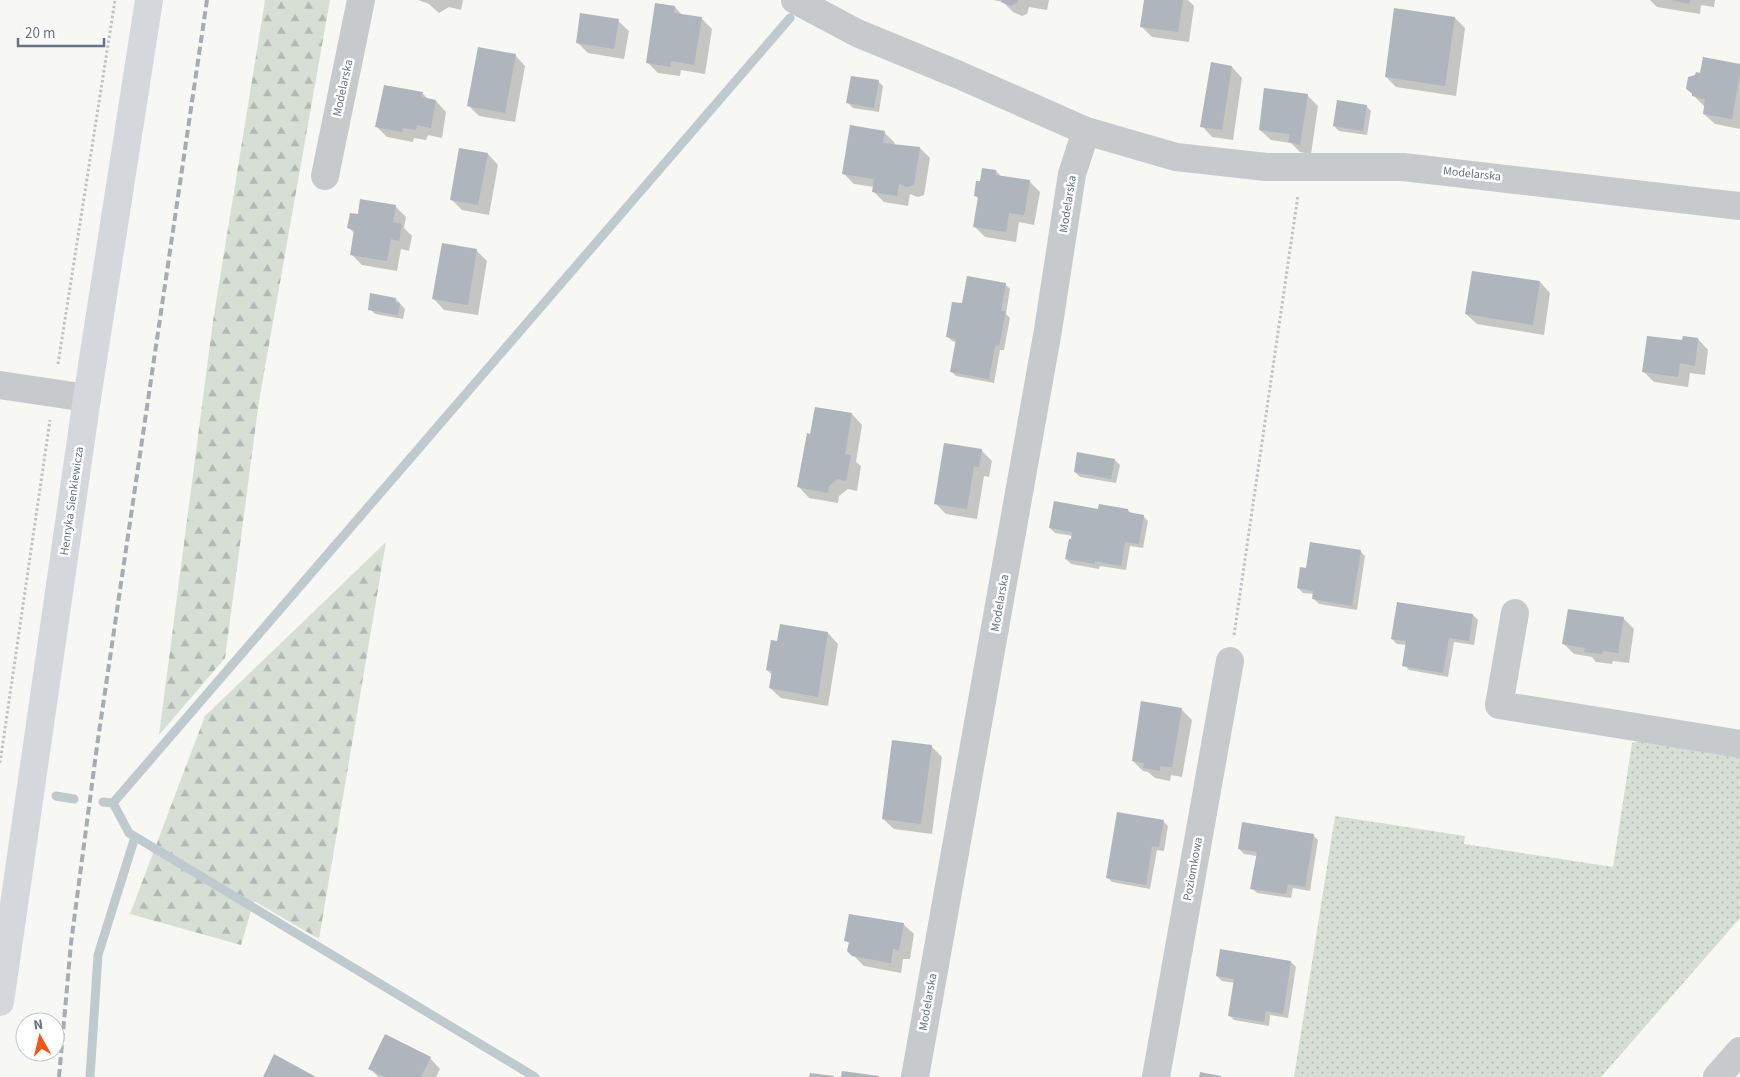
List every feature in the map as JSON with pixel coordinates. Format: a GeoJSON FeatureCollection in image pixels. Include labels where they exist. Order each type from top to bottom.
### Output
{"type":"FeatureCollection","features":[{"type":"Feature","properties":{"kind":"main road","name":"Henryka Sienkiewicza"},"geometry":{"type":"LineString","coordinates":[[0,1002],[87,398],[149,0]]}},
{"type":"Feature","properties":{"kind":"street","name":"Modelarska"},"geometry":{"type":"LineString","coordinates":[[325,176],[361,0]]}},
{"type":"Feature","properties":{"kind":"street","name":"Modelarska"},"geometry":{"type":"LineString","coordinates":[[795,0],[857,33],[1086,130],[1176,157],[1266,167],[1403,167],[1740,206]]}},
{"type":"Feature","properties":{"kind":"street","name":"Modelarska"},"geometry":{"type":"LineString","coordinates":[[915,1077],[1047,340],[1072,174],[1086,130]]}},
{"type":"Feature","properties":{"kind":"street"},"geometry":{"type":"LineString","coordinates":[[0,385],[87,398]]}},
{"type":"Feature","properties":{"kind":"street"},"geometry":{"type":"LineString","coordinates":[[1514,613],[1499,705],[1740,744]]}},
{"type":"Feature","properties":{"kind":"street","name":"Poziomkowa"},"geometry":{"type":"LineString","coordinates":[[1156,1077],[1230,661]]}},
{"type":"Feature","properties":{"kind":"street"},"geometry":{"type":"LineString","coordinates":[[1717,1077],[1740,1051]]}},
{"type":"Feature","properties":{"kind":"path"},"geometry":{"type":"LineString","coordinates":[[1230,661],[1302,168]]}},
{"type":"Feature","properties":{"kind":"green space"},"geometry":{"type":"Polygon","coordinates":[[[265,0],[330,0],[259,401],[225,658],[159,735],[213,321],[265,0]]]}},
{"type":"Feature","properties":{"kind":"green space"},"geometry":{"type":"Polygon","coordinates":[[[386,542],[319,939],[254,901],[241,945],[130,914],[205,716],[386,542]]]}},
{"type":"Feature","properties":{"kind":"green space"},"geometry":{"type":"Polygon","coordinates":[[[1643,740],[1740,756],[1740,918],[1601,1077],[1294,1077],[1335,816],[1465,836],[1464,844],[1613,867],[1632,743],[1643,740]]]}},
{"type":"Feature","properties":{"kind":"building"},"geometry":{"type":"Polygon","coordinates":[[[1001,0],[1018,0],[1017,3],[1011,6],[1001,2],[1001,0]]]}},
{"type":"Feature","properties":{"kind":"building"},"geometry":{"type":"Polygon","coordinates":[[[1144,0],[1183,0],[1178,32],[1140,27],[1144,0]]]}},
{"type":"Feature","properties":{"kind":"building"},"geometry":{"type":"Polygon","coordinates":[[[1672,0],[1690,0],[1689,4],[1672,0]]]}},
{"type":"Feature","properties":{"kind":"building"},"geometry":{"type":"Polygon","coordinates":[[[655,3],[675,6],[674,13],[702,17],[694,65],[671,61],[670,67],[646,63],[655,3]]]}},
{"type":"Feature","properties":{"kind":"building"},"geometry":{"type":"Polygon","coordinates":[[[1394,8],[1455,17],[1445,86],[1385,77],[1394,8]]]}},
{"type":"Feature","properties":{"kind":"building"},"geometry":{"type":"Polygon","coordinates":[[[580,13],[619,19],[614,49],[576,43],[580,13]]]}},
{"type":"Feature","properties":{"kind":"building"},"geometry":{"type":"Polygon","coordinates":[[[478,47],[516,54],[505,113],[467,106],[478,47]]]}},
{"type":"Feature","properties":{"kind":"building"},"geometry":{"type":"Polygon","coordinates":[[[1703,57],[1740,64],[1732,119],[1703,114],[1705,99],[1692,96],[1692,93],[1686,89],[1688,77],[1695,75],[1696,72],[1700,73],[1703,57]]]}},
{"type":"Feature","properties":{"kind":"building"},"geometry":{"type":"Polygon","coordinates":[[[1211,62],[1232,66],[1222,130],[1200,127],[1211,62]]]}},
{"type":"Feature","properties":{"kind":"building"},"geometry":{"type":"Polygon","coordinates":[[[851,76],[879,80],[874,108],[846,103],[851,76]]]}},
{"type":"Feature","properties":{"kind":"building"},"geometry":{"type":"Polygon","coordinates":[[[384,85],[423,92],[422,97],[436,100],[431,128],[417,125],[416,130],[403,128],[402,132],[375,127],[384,85]]]}},
{"type":"Feature","properties":{"kind":"building"},"geometry":{"type":"Polygon","coordinates":[[[1264,88],[1308,94],[1300,145],[1288,142],[1290,134],[1259,130],[1264,88]]]}},
{"type":"Feature","properties":{"kind":"building"},"geometry":{"type":"Polygon","coordinates":[[[1337,100],[1367,105],[1363,131],[1333,126],[1337,100]]]}},
{"type":"Feature","properties":{"kind":"building"},"geometry":{"type":"Polygon","coordinates":[[[850,125],[885,131],[883,143],[920,147],[914,185],[907,187],[899,184],[897,196],[872,192],[874,179],[842,174],[850,125]]]}},
{"type":"Feature","properties":{"kind":"building"},"geometry":{"type":"Polygon","coordinates":[[[459,148],[488,153],[478,205],[450,200],[459,148]]]}},
{"type":"Feature","properties":{"kind":"building"},"geometry":{"type":"Polygon","coordinates":[[[982,168],[996,170],[996,175],[1030,180],[1024,215],[1009,213],[1006,232],[973,227],[978,197],[974,196],[976,181],[980,181],[982,168]]]}},
{"type":"Feature","properties":{"kind":"building"},"geometry":{"type":"Polygon","coordinates":[[[360,199],[396,205],[393,222],[402,224],[399,241],[391,239],[387,261],[350,255],[354,230],[347,228],[350,213],[358,214],[360,199]]]}},
{"type":"Feature","properties":{"kind":"building"},"geometry":{"type":"Polygon","coordinates":[[[442,243],[477,249],[468,305],[432,299],[442,243]]]}},
{"type":"Feature","properties":{"kind":"building"},"geometry":{"type":"Polygon","coordinates":[[[1472,271],[1540,281],[1533,325],[1465,314],[1472,271]]]}},
{"type":"Feature","properties":{"kind":"building"},"geometry":{"type":"Polygon","coordinates":[[[967,276],[1006,283],[1001,311],[1006,311],[999,346],[995,345],[989,379],[950,372],[956,339],[946,337],[952,302],[962,303],[967,276]]]}},
{"type":"Feature","properties":{"kind":"building"},"geometry":{"type":"Polygon","coordinates":[[[370,293],[396,298],[395,302],[400,303],[398,315],[368,310],[370,293]]]}},
{"type":"Feature","properties":{"kind":"building"},"geometry":{"type":"Polygon","coordinates":[[[1647,336],[1682,340],[1683,336],[1698,338],[1695,366],[1680,363],[1678,377],[1642,372],[1647,336]]]}},
{"type":"Feature","properties":{"kind":"building"},"geometry":{"type":"Polygon","coordinates":[[[815,407],[852,413],[845,454],[851,455],[846,481],[837,479],[829,486],[828,493],[797,487],[807,433],[810,434],[815,407]]]}},
{"type":"Feature","properties":{"kind":"building"},"geometry":{"type":"Polygon","coordinates":[[[944,443],[982,449],[979,467],[974,466],[967,509],[934,504],[944,443]]]}},
{"type":"Feature","properties":{"kind":"building"},"geometry":{"type":"Polygon","coordinates":[[[1077,452],[1115,459],[1111,479],[1074,472],[1077,452]]]}},
{"type":"Feature","properties":{"kind":"building"},"geometry":{"type":"Polygon","coordinates":[[[1054,501],[1098,509],[1099,504],[1128,509],[1128,512],[1144,515],[1139,544],[1125,542],[1121,566],[1095,561],[1095,564],[1065,559],[1072,532],[1049,528],[1054,501]]]}},
{"type":"Feature","properties":{"kind":"building"},"geometry":{"type":"Polygon","coordinates":[[[1310,542],[1361,550],[1352,606],[1312,599],[1313,591],[1297,588],[1300,567],[1306,568],[1310,542]]]}},
{"type":"Feature","properties":{"kind":"building"},"geometry":{"type":"Polygon","coordinates":[[[1397,602],[1473,614],[1469,641],[1449,638],[1443,673],[1402,666],[1406,641],[1391,639],[1397,602]]]}},
{"type":"Feature","properties":{"kind":"building"},"geometry":{"type":"Polygon","coordinates":[[[1568,609],[1624,617],[1618,653],[1603,651],[1602,654],[1584,652],[1585,648],[1562,644],[1568,609]]]}},
{"type":"Feature","properties":{"kind":"building"},"geometry":{"type":"Polygon","coordinates":[[[780,624],[828,632],[818,697],[769,688],[772,671],[766,670],[771,640],[777,641],[780,624]]]}},
{"type":"Feature","properties":{"kind":"building"},"geometry":{"type":"Polygon","coordinates":[[[1141,701],[1182,708],[1172,767],[1160,766],[1160,771],[1143,768],[1144,763],[1132,761],[1141,701]]]}},
{"type":"Feature","properties":{"kind":"building"},"geometry":{"type":"Polygon","coordinates":[[[892,740],[932,745],[921,824],[882,819],[892,740]]]}},
{"type":"Feature","properties":{"kind":"building"},"geometry":{"type":"Polygon","coordinates":[[[1117,812],[1164,820],[1159,847],[1152,846],[1146,885],[1106,878],[1117,812]]]}},
{"type":"Feature","properties":{"kind":"building"},"geometry":{"type":"Polygon","coordinates":[[[1242,822],[1314,834],[1305,887],[1288,884],[1286,894],[1250,889],[1257,852],[1238,849],[1242,822]]]}},
{"type":"Feature","properties":{"kind":"building"},"geometry":{"type":"Polygon","coordinates":[[[849,914],[904,923],[899,950],[893,949],[891,963],[852,956],[847,951],[849,942],[844,941],[849,914]]]}},
{"type":"Feature","properties":{"kind":"building"},"geometry":{"type":"Polygon","coordinates":[[[1220,949],[1291,961],[1283,1014],[1266,1011],[1264,1022],[1228,1016],[1234,979],[1216,976],[1220,949]]]}},
{"type":"Feature","properties":{"kind":"building"},"geometry":{"type":"Polygon","coordinates":[[[385,1034],[431,1057],[421,1077],[385,1077],[368,1069],[385,1034]]]}},
{"type":"Feature","properties":{"kind":"building"},"geometry":{"type":"Polygon","coordinates":[[[274,1054],[316,1077],[263,1077],[274,1054]]]}},
{"type":"Feature","properties":{"kind":"building"},"geometry":{"type":"Polygon","coordinates":[[[842,1071],[879,1076],[879,1077],[841,1077],[842,1071]]]}},
{"type":"Feature","properties":{"kind":"building"},"geometry":{"type":"Polygon","coordinates":[[[1200,1072],[1221,1076],[1221,1077],[1199,1077],[1200,1072]]]}},
{"type":"Feature","properties":{"kind":"building"},"geometry":{"type":"Polygon","coordinates":[[[810,1073],[834,1076],[834,1077],[809,1077],[810,1073]]]}},
{"type":"Feature","properties":{"kind":"waterway"},"geometry":{"type":"LineString","coordinates":[[113,803],[790,18]]}},
{"type":"Feature","properties":{"kind":"waterway"},"geometry":{"type":"LineString","coordinates":[[56,796],[74,799]]}},
{"type":"Feature","properties":{"kind":"waterway"},"geometry":{"type":"LineString","coordinates":[[103,802],[113,803]]}},
{"type":"Feature","properties":{"kind":"waterway"},"geometry":{"type":"LineString","coordinates":[[113,803],[129,833],[535,1077]]}},
{"type":"Feature","properties":{"kind":"waterway"},"geometry":{"type":"LineString","coordinates":[[90,1077],[98,955],[135,837]]}},
{"type":"Feature","properties":{"kind":"railway"},"geometry":{"type":"LineString","coordinates":[[59,1077],[71,943],[97,746],[207,0]]}}]}
